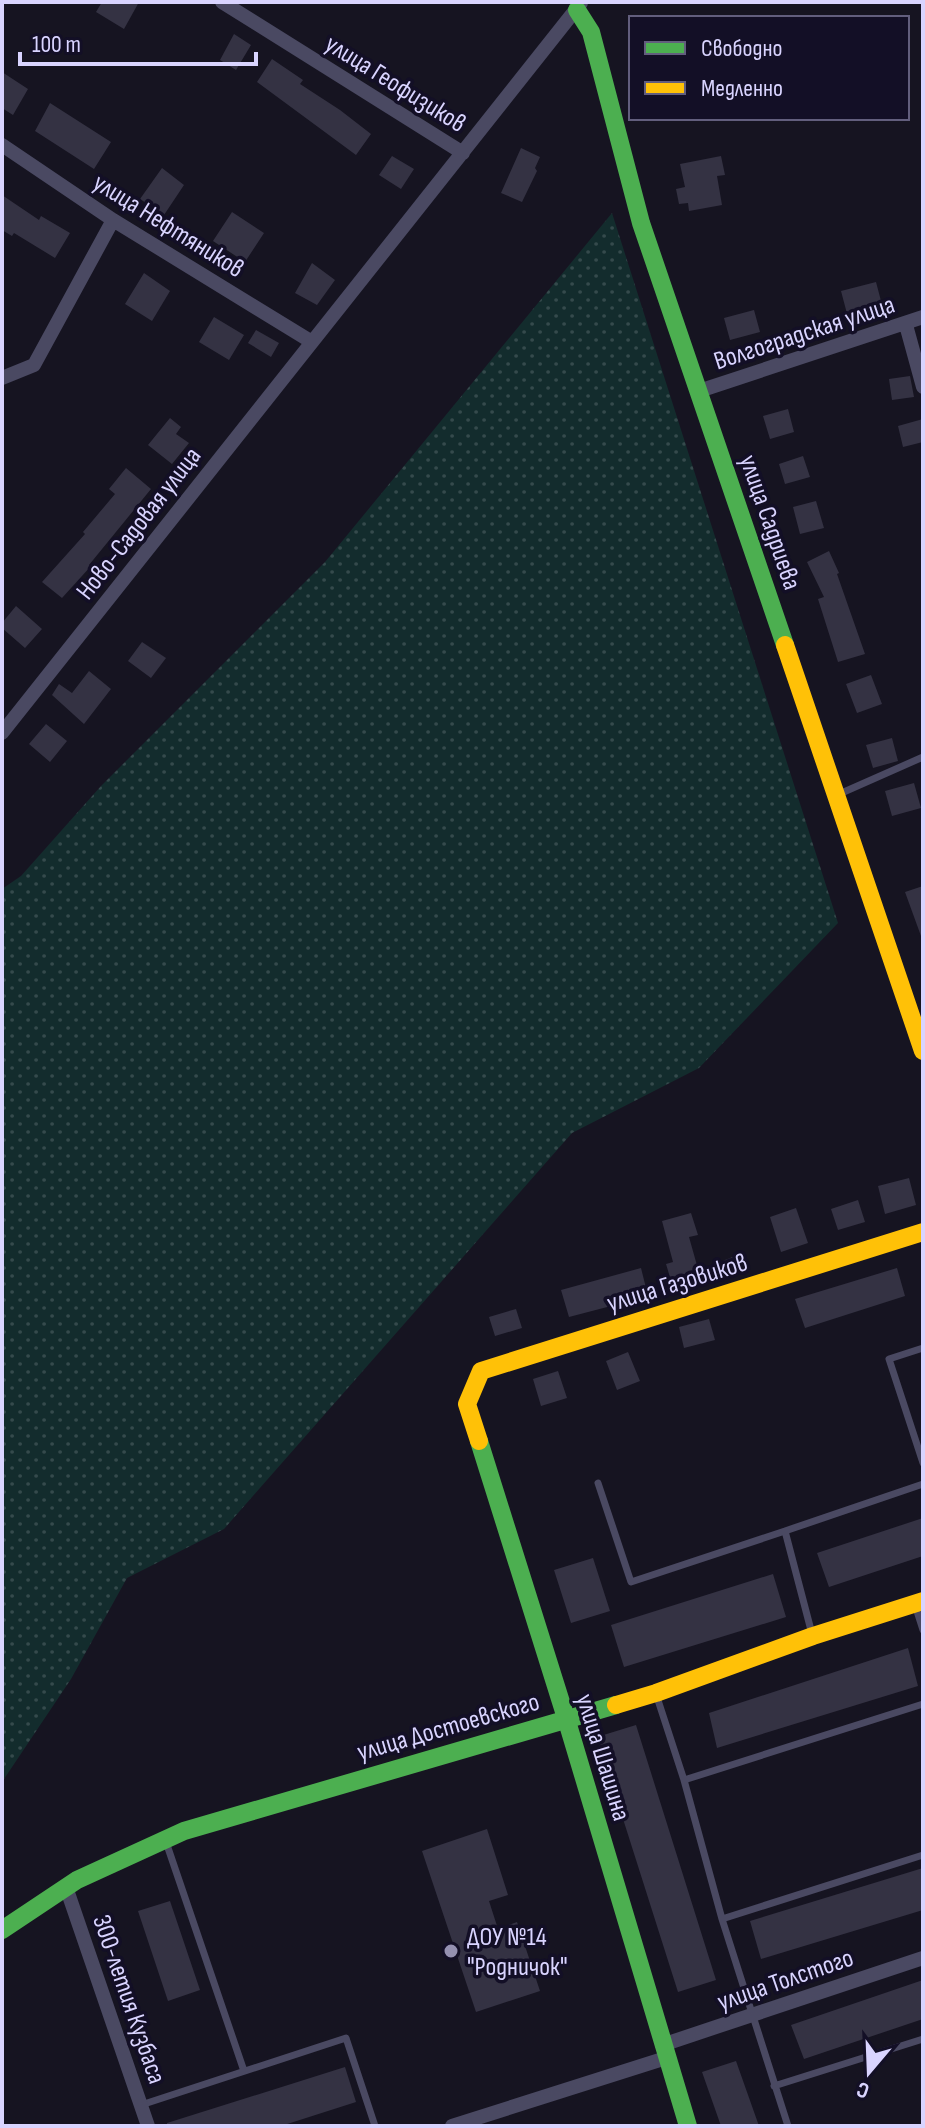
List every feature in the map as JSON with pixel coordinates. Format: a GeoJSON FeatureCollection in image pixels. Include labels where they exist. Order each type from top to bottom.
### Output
{"type":"FeatureCollection","features":[{"type":"Feature","properties":{"kind":"street","name":"улица Геофизиков"},"geometry":{"type":"LineString","coordinates":[[222,2],[463,153]]}},
{"type":"Feature","properties":{"kind":"street","name":"Ново-Садовая улица"},"geometry":{"type":"LineString","coordinates":[[2,733],[580,6]]}},
{"type":"Feature","properties":{"kind":"street","name":"улица Садриева"},"geometry":{"type":"LineString","coordinates":[[580,6],[591,32],[641,223],[836,795],[918,1017],[923,1051]]}},
{"type":"Feature","properties":{"kind":"street","name":"улица Нефтяников"},"geometry":{"type":"LineString","coordinates":[[2,145],[113,220],[312,342]]}},
{"type":"Feature","properties":{"kind":"street"},"geometry":{"type":"LineString","coordinates":[[2,378],[34,365],[113,220]]}},
{"type":"Feature","properties":{"kind":"street","name":"Волгоградская улица"},"geometry":{"type":"LineString","coordinates":[[699,391],[923,317]]}},
{"type":"Feature","properties":{"kind":"street"},"geometry":{"type":"LineString","coordinates":[[906,325],[923,387]]}},
{"type":"Feature","properties":{"kind":"street","name":"улица Газовиков"},"geometry":{"type":"LineString","coordinates":[[467,1404],[481,1371],[923,1232]]}},
{"type":"Feature","properties":{"kind":"street","name":"улица Шашина"},"geometry":{"type":"LineString","coordinates":[[467,1404],[566,1718],[688,2126]]}},
{"type":"Feature","properties":{"kind":"street","name":"улица Достоевского"},"geometry":{"type":"LineString","coordinates":[[2,1930],[66,1887],[184,1831],[656,1693],[813,1636],[919,1603]]}},
{"type":"Feature","properties":{"kind":"street","name":"300-летия Кузбаса"},"geometry":{"type":"LineString","coordinates":[[66,1887],[148,2126]]}},
{"type":"Feature","properties":{"kind":"street","name":"улица Толстого"},"geometry":{"type":"LineString","coordinates":[[452,2126],[664,2052],[752,2016],[923,1958]]}},
{"type":"Feature","properties":{"kind":"lane"},"geometry":{"type":"LineString","coordinates":[[836,795],[923,757]]}},
{"type":"Feature","properties":{"kind":"lane"},"geometry":{"type":"LineString","coordinates":[[923,1348],[889,1359],[923,1463]]}},
{"type":"Feature","properties":{"kind":"lane"},"geometry":{"type":"LineString","coordinates":[[598,1483],[631,1582],[923,1484]]}},
{"type":"Feature","properties":{"kind":"lane"},"geometry":{"type":"LineString","coordinates":[[785,1531],[813,1636]]}},
{"type":"Feature","properties":{"kind":"lane"},"geometry":{"type":"LineString","coordinates":[[919,1603],[923,1630]]}},
{"type":"Feature","properties":{"kind":"lane"},"geometry":{"type":"LineString","coordinates":[[656,1693],[684,1780],[722,1919],[788,2126]]}},
{"type":"Feature","properties":{"kind":"lane"},"geometry":{"type":"LineString","coordinates":[[684,1780],[923,1704]]}},
{"type":"Feature","properties":{"kind":"lane"},"geometry":{"type":"LineString","coordinates":[[164,1839],[244,2071]]}},
{"type":"Feature","properties":{"kind":"lane"},"geometry":{"type":"LineString","coordinates":[[722,1919],[923,1855]]}},
{"type":"Feature","properties":{"kind":"lane"},"geometry":{"type":"LineString","coordinates":[[141,2105],[346,2038],[375,2126]]}},
{"type":"Feature","properties":{"kind":"lane"},"geometry":{"type":"LineString","coordinates":[[774,2086],[923,2039]]}},
{"type":"Feature","properties":{"kind":"green space"},"geometry":{"type":"Polygon","coordinates":[[[612,213],[838,923],[699,1068],[572,1133],[224,1529],[127,1578],[71,1679],[2,1782],[2,889],[21,876],[101,786],[325,562],[612,213]]]}},
{"type":"Feature","properties":{"kind":"building"},"geometry":{"type":"Polygon","coordinates":[[[102,2],[139,2],[124,29],[96,12],[102,2]]]}},
{"type":"Feature","properties":{"kind":"building"},"geometry":{"type":"Polygon","coordinates":[[[234,34],[251,45],[236,70],[220,60],[234,34]]]}},
{"type":"Feature","properties":{"kind":"building"},"geometry":{"type":"Polygon","coordinates":[[[272,59],[303,80],[300,84],[371,134],[356,155],[257,82],[272,59]]]}},
{"type":"Feature","properties":{"kind":"building"},"geometry":{"type":"Polygon","coordinates":[[[2,72],[28,89],[13,115],[2,108],[2,72]]]}},
{"type":"Feature","properties":{"kind":"building"},"geometry":{"type":"Polygon","coordinates":[[[50,103],[111,142],[94,169],[35,131],[50,103]]]}},
{"type":"Feature","properties":{"kind":"building"},"geometry":{"type":"Polygon","coordinates":[[[521,148],[540,157],[535,168],[537,171],[522,202],[501,193],[521,148]]]}},
{"type":"Feature","properties":{"kind":"building"},"geometry":{"type":"Polygon","coordinates":[[[392,156],[414,169],[401,189],[379,175],[392,156]]]}},
{"type":"Feature","properties":{"kind":"building"},"geometry":{"type":"Polygon","coordinates":[[[721,156],[725,175],[717,176],[722,205],[689,211],[688,203],[679,204],[676,189],[685,187],[680,164],[721,156]]]}},
{"type":"Feature","properties":{"kind":"building"},"geometry":{"type":"Polygon","coordinates":[[[162,168],[184,185],[164,215],[140,199],[162,168]]]}},
{"type":"Feature","properties":{"kind":"building"},"geometry":{"type":"Polygon","coordinates":[[[2,195],[39,220],[41,216],[70,233],[55,258],[14,233],[12,236],[2,230],[2,195]]]}},
{"type":"Feature","properties":{"kind":"building"},"geometry":{"type":"Polygon","coordinates":[[[232,212],[264,233],[245,262],[213,241],[232,212]]]}},
{"type":"Feature","properties":{"kind":"building"},"geometry":{"type":"Polygon","coordinates":[[[312,263],[335,280],[317,305],[295,293],[312,263]]]}},
{"type":"Feature","properties":{"kind":"building"},"geometry":{"type":"Polygon","coordinates":[[[144,273],[170,291],[152,321],[125,304],[144,273]]]}},
{"type":"Feature","properties":{"kind":"building"},"geometry":{"type":"Polygon","coordinates":[[[876,282],[885,316],[850,325],[841,291],[876,282]]]}},
{"type":"Feature","properties":{"kind":"building"},"geometry":{"type":"Polygon","coordinates":[[[754,310],[760,332],[730,340],[724,318],[754,310]]]}},
{"type":"Feature","properties":{"kind":"building"},"geometry":{"type":"Polygon","coordinates":[[[214,317],[244,335],[229,360],[199,342],[214,317]]]}},
{"type":"Feature","properties":{"kind":"building"},"geometry":{"type":"Polygon","coordinates":[[[256,330],[279,343],[271,357],[248,343],[256,330]]]}},
{"type":"Feature","properties":{"kind":"building"},"geometry":{"type":"Polygon","coordinates":[[[910,376],[914,397],[892,400],[889,379],[910,376]]]}},
{"type":"Feature","properties":{"kind":"building"},"geometry":{"type":"Polygon","coordinates":[[[788,409],[794,432],[770,439],[763,416],[788,409]]]}},
{"type":"Feature","properties":{"kind":"building"},"geometry":{"type":"Polygon","coordinates":[[[170,418],[181,427],[176,434],[189,443],[172,464],[148,445],[170,418]]]}},
{"type":"Feature","properties":{"kind":"building"},"geometry":{"type":"Polygon","coordinates":[[[923,419],[923,442],[903,447],[898,426],[923,419]]]}},
{"type":"Feature","properties":{"kind":"building"},"geometry":{"type":"Polygon","coordinates":[[[803,456],[810,477],[785,484],[779,464],[803,456]]]}},
{"type":"Feature","properties":{"kind":"building"},"geometry":{"type":"Polygon","coordinates":[[[126,468],[151,489],[62,598],[42,582],[85,534],[83,532],[115,494],[109,489],[126,468]]]}},
{"type":"Feature","properties":{"kind":"building"},"geometry":{"type":"Polygon","coordinates":[[[816,501],[824,528],[800,534],[793,507],[816,501]]]}},
{"type":"Feature","properties":{"kind":"building"},"geometry":{"type":"Polygon","coordinates":[[[829,551],[865,654],[838,662],[818,599],[824,597],[807,562],[829,551]]]}},
{"type":"Feature","properties":{"kind":"building"},"geometry":{"type":"Polygon","coordinates":[[[16,606],[42,629],[25,648],[2,628],[2,623],[16,606]]]}},
{"type":"Feature","properties":{"kind":"building"},"geometry":{"type":"Polygon","coordinates":[[[142,642],[166,658],[151,678],[128,661],[142,642]]]}},
{"type":"Feature","properties":{"kind":"building"},"geometry":{"type":"Polygon","coordinates":[[[89,671],[111,689],[84,724],[52,695],[59,684],[72,693],[89,671]]]}},
{"type":"Feature","properties":{"kind":"building"},"geometry":{"type":"Polygon","coordinates":[[[871,675],[882,704],[857,713],[846,684],[871,675]]]}},
{"type":"Feature","properties":{"kind":"building"},"geometry":{"type":"Polygon","coordinates":[[[46,724],[67,741],[50,762],[29,744],[46,724]]]}},
{"type":"Feature","properties":{"kind":"building"},"geometry":{"type":"Polygon","coordinates":[[[892,738],[898,761],[873,768],[866,745],[892,738]]]}},
{"type":"Feature","properties":{"kind":"building"},"geometry":{"type":"Polygon","coordinates":[[[914,783],[921,808],[892,816],[885,791],[914,783]]]}},
{"type":"Feature","properties":{"kind":"building"},"geometry":{"type":"Polygon","coordinates":[[[923,886],[923,936],[921,936],[905,892],[923,886]]]}},
{"type":"Feature","properties":{"kind":"building"},"geometry":{"type":"Polygon","coordinates":[[[909,1178],[916,1205],[885,1214],[878,1186],[909,1178]]]}},
{"type":"Feature","properties":{"kind":"building"},"geometry":{"type":"Polygon","coordinates":[[[858,1200],[865,1222],[838,1230],[831,1209],[858,1200]]]}},
{"type":"Feature","properties":{"kind":"building"},"geometry":{"type":"Polygon","coordinates":[[[796,1208],[808,1243],[781,1252],[770,1217],[796,1208]]]}},
{"type":"Feature","properties":{"kind":"building"},"geometry":{"type":"Polygon","coordinates":[[[691,1213],[698,1235],[689,1237],[700,1276],[672,1284],[666,1264],[673,1262],[662,1221],[691,1213]]]}},
{"type":"Feature","properties":{"kind":"building"},"geometry":{"type":"Polygon","coordinates":[[[735,1256],[741,1273],[716,1282],[710,1266],[735,1256]]]}},
{"type":"Feature","properties":{"kind":"building"},"geometry":{"type":"Polygon","coordinates":[[[641,1268],[647,1292],[625,1298],[626,1304],[569,1317],[561,1290],[641,1268]]]}},
{"type":"Feature","properties":{"kind":"building"},"geometry":{"type":"Polygon","coordinates":[[[897,1268],[905,1296],[805,1328],[795,1299],[897,1268]]]}},
{"type":"Feature","properties":{"kind":"building"},"geometry":{"type":"Polygon","coordinates":[[[516,1309],[522,1328],[495,1336],[489,1317],[516,1309]]]}},
{"type":"Feature","properties":{"kind":"building"},"geometry":{"type":"Polygon","coordinates":[[[709,1319],[715,1340],[684,1348],[679,1327],[709,1319]]]}},
{"type":"Feature","properties":{"kind":"building"},"geometry":{"type":"Polygon","coordinates":[[[628,1352],[640,1381],[617,1390],[606,1361],[628,1352]]]}},
{"type":"Feature","properties":{"kind":"building"},"geometry":{"type":"Polygon","coordinates":[[[558,1371],[567,1398],[541,1406],[533,1379],[558,1371]]]}},
{"type":"Feature","properties":{"kind":"building"},"geometry":{"type":"Polygon","coordinates":[[[923,1518],[923,1556],[829,1587],[817,1553],[923,1518]]]}},
{"type":"Feature","properties":{"kind":"building"},"geometry":{"type":"Polygon","coordinates":[[[593,1558],[610,1611],[571,1623],[554,1570],[593,1558]]]}},
{"type":"Feature","properties":{"kind":"building"},"geometry":{"type":"Polygon","coordinates":[[[773,1574],[786,1617],[624,1667],[611,1625],[773,1574]]]}},
{"type":"Feature","properties":{"kind":"building"},"geometry":{"type":"Polygon","coordinates":[[[908,1648],[918,1686],[717,1748],[709,1713],[908,1648]]]}},
{"type":"Feature","properties":{"kind":"building"},"geometry":{"type":"Polygon","coordinates":[[[636,1725],[716,1980],[678,1992],[597,1737],[636,1725]]]}},
{"type":"Feature","properties":{"kind":"building"},"geometry":{"type":"Polygon","coordinates":[[[487,1829],[508,1895],[489,1901],[498,1929],[517,1922],[540,1991],[476,2012],[422,1851],[487,1829]]]}},
{"type":"Feature","properties":{"kind":"building"},"geometry":{"type":"Polygon","coordinates":[[[923,1868],[923,1910],[761,1959],[750,1921],[923,1868]]]}},
{"type":"Feature","properties":{"kind":"building"},"geometry":{"type":"Polygon","coordinates":[[[170,1901],[200,1990],[168,2001],[138,1911],[170,1901]]]}},
{"type":"Feature","properties":{"kind":"building"},"geometry":{"type":"Polygon","coordinates":[[[923,1980],[923,2019],[804,2059],[791,2025],[923,1980]]]}},
{"type":"Feature","properties":{"kind":"building"},"geometry":{"type":"Polygon","coordinates":[[[736,2061],[759,2126],[721,2126],[702,2072],[736,2061]]]}},
{"type":"Feature","properties":{"kind":"building"},"geometry":{"type":"Polygon","coordinates":[[[345,2067],[356,2102],[281,2126],[167,2126],[167,2123],[345,2067]]]}},
{"type":"Feature","properties":{"kind":"traffic: fast"},"geometry":{"type":"LineString","coordinates":[[577,10],[591,32],[641,223],[785,645]]}},
{"type":"Feature","properties":{"kind":"traffic: fast"},"geometry":{"type":"LineString","coordinates":[[479,1441],[688,2126]]}},
{"type":"Feature","properties":{"kind":"traffic: fast"},"geometry":{"type":"LineString","coordinates":[[2,1930],[77,1880],[184,1831],[616,1705]]}},
{"type":"Feature","properties":{"kind":"traffic: slow"},"geometry":{"type":"LineString","coordinates":[[785,645],[923,1051]]}},
{"type":"Feature","properties":{"kind":"traffic: slow"},"geometry":{"type":"LineString","coordinates":[[479,1441],[467,1404],[481,1371],[923,1232]]}},
{"type":"Feature","properties":{"kind":"traffic: slow"},"geometry":{"type":"LineString","coordinates":[[616,1705],[923,1601]]}},
{"type":"Feature","properties":{"kind":"place","name":"ДОУ №14 \"Родничок\""},"geometry":{"type":"Point","coordinates":[451,1951]}}]}
